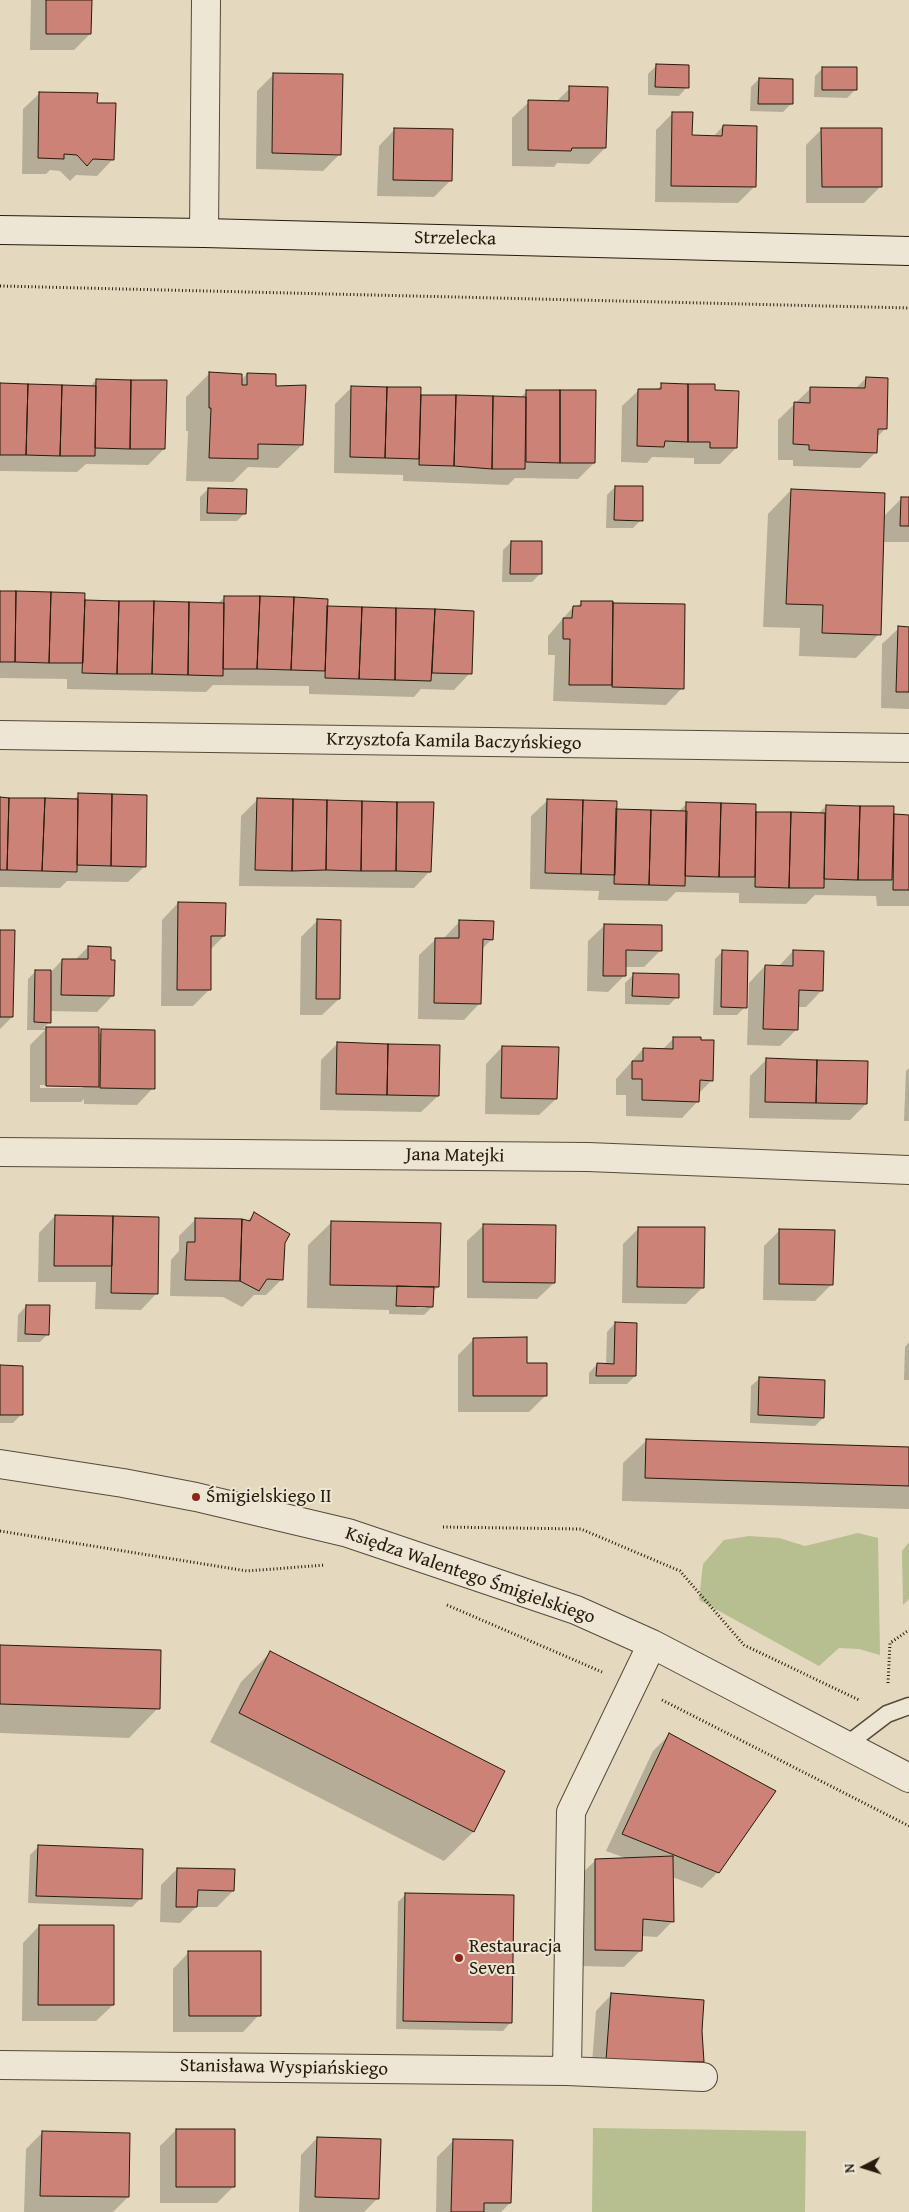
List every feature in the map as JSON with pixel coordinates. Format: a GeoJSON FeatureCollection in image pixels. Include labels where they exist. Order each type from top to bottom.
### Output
{"type":"FeatureCollection","features":[{"type":"Feature","properties":{"kind":"street"},"geometry":{"type":"LineString","coordinates":[[204,233],[206,0]]}},
{"type":"Feature","properties":{"kind":"street","name":"Strzelecka"},"geometry":{"type":"LineString","coordinates":[[0,230],[204,233],[909,251]]}},
{"type":"Feature","properties":{"kind":"street","name":"Krzysztofa Kamila Baczyńskiego"},"geometry":{"type":"LineString","coordinates":[[0,736],[909,748]]}},
{"type":"Feature","properties":{"kind":"street","name":"Jana Matejki"},"geometry":{"type":"LineString","coordinates":[[0,1152],[588,1157],[909,1170]]}},
{"type":"Feature","properties":{"kind":"street","name":"Księdza Walentego Śmigielskiego"},"geometry":{"type":"LineString","coordinates":[[0,1464],[123,1483],[196,1497],[348,1533],[576,1610],[652,1644],[909,1778]]}},
{"type":"Feature","properties":{"kind":"street"},"geometry":{"type":"LineString","coordinates":[[567,2071],[571,1812],[652,1644]]}},
{"type":"Feature","properties":{"kind":"street","name":"Stanisława Wyspiańskiego"},"geometry":{"type":"LineString","coordinates":[[0,2065],[567,2071],[703,2077]]}},
{"type":"Feature","properties":{"kind":"lane"},"geometry":{"type":"LineString","coordinates":[[845,1746],[887,1714],[909,1706]]}},
{"type":"Feature","properties":{"kind":"path"},"geometry":{"type":"LineString","coordinates":[[0,286],[909,308]]}},
{"type":"Feature","properties":{"kind":"path"},"geometry":{"type":"LineString","coordinates":[[433,1525],[443,1527],[581,1529],[680,1571],[744,1645],[887,1714],[890,1643],[909,1630]]}},
{"type":"Feature","properties":{"kind":"path"},"geometry":{"type":"LineString","coordinates":[[0,1530],[247,1571],[330,1564]]}},
{"type":"Feature","properties":{"kind":"path"},"geometry":{"type":"LineString","coordinates":[[440,1602],[632,1685],[909,1826]]}},
{"type":"Feature","properties":{"kind":"green space"},"geometry":{"type":"Polygon","coordinates":[[[858,1533],[878,1538],[880,1655],[859,1649],[839,1648],[819,1666],[699,1600],[703,1564],[724,1540],[749,1536],[779,1538],[805,1546],[858,1533]]]}},
{"type":"Feature","properties":{"kind":"green space"},"geometry":{"type":"Polygon","coordinates":[[[909,1542],[909,1599],[903,1605],[902,1551],[909,1542]]]}},
{"type":"Feature","properties":{"kind":"green space"},"geometry":{"type":"Polygon","coordinates":[[[593,2128],[806,2131],[805,2212],[592,2212],[593,2128]]]}},
{"type":"Feature","properties":{"kind":"building"},"geometry":{"type":"Polygon","coordinates":[[[46,0],[92,0],[91,34],[46,34],[46,0]]]}},
{"type":"Feature","properties":{"kind":"building"},"geometry":{"type":"Polygon","coordinates":[[[656,64],[689,65],[689,88],[655,87],[656,64]]]}},
{"type":"Feature","properties":{"kind":"building"},"geometry":{"type":"Polygon","coordinates":[[[822,67],[857,67],[857,90],[822,90],[822,67]]]}},
{"type":"Feature","properties":{"kind":"building"},"geometry":{"type":"Polygon","coordinates":[[[273,73],[343,74],[341,155],[272,153],[273,73]]]}},
{"type":"Feature","properties":{"kind":"building"},"geometry":{"type":"Polygon","coordinates":[[[759,78],[793,79],[793,104],[758,104],[759,78]]]}},
{"type":"Feature","properties":{"kind":"building"},"geometry":{"type":"Polygon","coordinates":[[[569,86],[608,87],[606,148],[572,148],[571,151],[528,150],[528,100],[569,101],[569,86]]]}},
{"type":"Feature","properties":{"kind":"building"},"geometry":{"type":"Polygon","coordinates":[[[39,92],[98,93],[97,103],[116,103],[114,160],[93,159],[87,166],[77,155],[64,154],[64,159],[38,158],[39,92]]]}},
{"type":"Feature","properties":{"kind":"building"},"geometry":{"type":"Polygon","coordinates":[[[672,112],[693,112],[692,135],[722,136],[723,125],[757,126],[756,187],[671,186],[672,112]]]}},
{"type":"Feature","properties":{"kind":"building"},"geometry":{"type":"Polygon","coordinates":[[[394,128],[453,129],[452,181],[393,180],[394,128]]]}},
{"type":"Feature","properties":{"kind":"building"},"geometry":{"type":"Polygon","coordinates":[[[821,128],[882,128],[882,187],[822,187],[821,128]]]}},
{"type":"Feature","properties":{"kind":"building"},"geometry":{"type":"Polygon","coordinates":[[[209,372],[242,374],[242,385],[247,385],[247,373],[276,374],[276,386],[306,385],[303,445],[258,444],[258,459],[209,458],[211,408],[209,408],[209,372]]]}},
{"type":"Feature","properties":{"kind":"building"},"geometry":{"type":"Polygon","coordinates":[[[866,377],[888,378],[887,429],[878,429],[877,453],[809,450],[809,445],[793,444],[794,402],[810,403],[810,387],[865,388],[866,377]]]}},
{"type":"Feature","properties":{"kind":"building"},"geometry":{"type":"Polygon","coordinates":[[[96,379],[131,380],[130,449],[95,448],[96,379]]]}},
{"type":"Feature","properties":{"kind":"building"},"geometry":{"type":"Polygon","coordinates":[[[131,380],[167,380],[165,449],[130,449],[131,380]]]}},
{"type":"Feature","properties":{"kind":"building"},"geometry":{"type":"Polygon","coordinates":[[[0,383],[28,384],[26,455],[0,455],[0,383]]]}},
{"type":"Feature","properties":{"kind":"building"},"geometry":{"type":"Polygon","coordinates":[[[661,383],[688,384],[688,442],[665,441],[664,447],[637,446],[638,389],[661,389],[661,383]]]}},
{"type":"Feature","properties":{"kind":"building"},"geometry":{"type":"Polygon","coordinates":[[[28,384],[62,385],[60,456],[26,455],[28,384]]]}},
{"type":"Feature","properties":{"kind":"building"},"geometry":{"type":"Polygon","coordinates":[[[688,384],[715,384],[715,390],[739,391],[737,448],[710,448],[710,442],[688,442],[688,384]]]}},
{"type":"Feature","properties":{"kind":"building"},"geometry":{"type":"Polygon","coordinates":[[[62,385],[96,386],[95,456],[60,456],[62,385]]]}},
{"type":"Feature","properties":{"kind":"building"},"geometry":{"type":"Polygon","coordinates":[[[351,386],[387,387],[385,458],[350,457],[351,386]]]}},
{"type":"Feature","properties":{"kind":"building"},"geometry":{"type":"Polygon","coordinates":[[[387,387],[421,387],[419,459],[385,458],[387,387]]]}},
{"type":"Feature","properties":{"kind":"building"},"geometry":{"type":"Polygon","coordinates":[[[526,390],[560,390],[560,463],[526,462],[526,390]]]}},
{"type":"Feature","properties":{"kind":"building"},"geometry":{"type":"Polygon","coordinates":[[[560,390],[596,390],[595,463],[560,463],[560,390]]]}},
{"type":"Feature","properties":{"kind":"building"},"geometry":{"type":"Polygon","coordinates":[[[421,395],[456,395],[454,466],[419,465],[421,395]]]}},
{"type":"Feature","properties":{"kind":"building"},"geometry":{"type":"Polygon","coordinates":[[[456,395],[493,396],[492,469],[454,466],[456,395]]]}},
{"type":"Feature","properties":{"kind":"building"},"geometry":{"type":"Polygon","coordinates":[[[493,396],[526,397],[525,469],[492,469],[493,396]]]}},
{"type":"Feature","properties":{"kind":"building"},"geometry":{"type":"Polygon","coordinates":[[[615,486],[643,486],[643,521],[614,520],[615,486]]]}},
{"type":"Feature","properties":{"kind":"building"},"geometry":{"type":"Polygon","coordinates":[[[208,488],[247,489],[246,514],[207,513],[208,488]]]}},
{"type":"Feature","properties":{"kind":"building"},"geometry":{"type":"Polygon","coordinates":[[[791,489],[885,493],[881,635],[822,633],[823,605],[786,604],[791,489]]]}},
{"type":"Feature","properties":{"kind":"building"},"geometry":{"type":"Polygon","coordinates":[[[901,497],[909,497],[909,526],[900,526],[901,497]]]}},
{"type":"Feature","properties":{"kind":"building"},"geometry":{"type":"Polygon","coordinates":[[[511,541],[542,541],[542,574],[510,574],[511,541]]]}},
{"type":"Feature","properties":{"kind":"building"},"geometry":{"type":"Polygon","coordinates":[[[0,591],[16,591],[15,662],[0,662],[0,591]]]}},
{"type":"Feature","properties":{"kind":"building"},"geometry":{"type":"Polygon","coordinates":[[[16,591],[51,592],[49,663],[15,662],[16,591]]]}},
{"type":"Feature","properties":{"kind":"building"},"geometry":{"type":"Polygon","coordinates":[[[51,592],[85,593],[83,663],[49,663],[51,592]]]}},
{"type":"Feature","properties":{"kind":"building"},"geometry":{"type":"Polygon","coordinates":[[[224,596],[260,596],[257,669],[223,669],[224,596]]]}},
{"type":"Feature","properties":{"kind":"building"},"geometry":{"type":"Polygon","coordinates":[[[260,596],[294,597],[291,670],[257,669],[260,596]]]}},
{"type":"Feature","properties":{"kind":"building"},"geometry":{"type":"Polygon","coordinates":[[[294,597],[328,599],[325,671],[291,670],[294,597]]]}},
{"type":"Feature","properties":{"kind":"building"},"geometry":{"type":"Polygon","coordinates":[[[85,600],[119,601],[117,674],[82,673],[85,600]]]}},
{"type":"Feature","properties":{"kind":"building"},"geometry":{"type":"Polygon","coordinates":[[[119,601],[154,601],[152,674],[117,674],[119,601]]]}},
{"type":"Feature","properties":{"kind":"building"},"geometry":{"type":"Polygon","coordinates":[[[154,601],[189,602],[188,675],[152,674],[154,601]]]}},
{"type":"Feature","properties":{"kind":"building"},"geometry":{"type":"Polygon","coordinates":[[[581,601],[613,601],[612,685],[569,685],[570,639],[563,639],[563,618],[572,618],[573,606],[581,606],[581,601]]]}},
{"type":"Feature","properties":{"kind":"building"},"geometry":{"type":"Polygon","coordinates":[[[189,602],[224,603],[223,676],[188,675],[189,602]]]}},
{"type":"Feature","properties":{"kind":"building"},"geometry":{"type":"Polygon","coordinates":[[[613,603],[685,604],[684,689],[612,687],[613,603]]]}},
{"type":"Feature","properties":{"kind":"building"},"geometry":{"type":"Polygon","coordinates":[[[327,606],[362,607],[359,679],[325,678],[327,606]]]}},
{"type":"Feature","properties":{"kind":"building"},"geometry":{"type":"Polygon","coordinates":[[[362,607],[396,608],[395,680],[359,679],[362,607]]]}},
{"type":"Feature","properties":{"kind":"building"},"geometry":{"type":"Polygon","coordinates":[[[396,608],[435,609],[431,681],[395,680],[396,608]]]}},
{"type":"Feature","properties":{"kind":"building"},"geometry":{"type":"Polygon","coordinates":[[[435,609],[474,611],[472,674],[432,673],[435,609]]]}},
{"type":"Feature","properties":{"kind":"building"},"geometry":{"type":"Polygon","coordinates":[[[898,626],[909,627],[909,692],[896,692],[898,626]]]}},
{"type":"Feature","properties":{"kind":"building"},"geometry":{"type":"Polygon","coordinates":[[[78,793],[112,794],[111,866],[77,865],[78,793]]]}},
{"type":"Feature","properties":{"kind":"building"},"geometry":{"type":"Polygon","coordinates":[[[112,794],[147,795],[146,867],[111,866],[112,794]]]}},
{"type":"Feature","properties":{"kind":"building"},"geometry":{"type":"Polygon","coordinates":[[[0,797],[9,798],[7,870],[0,870],[0,797]]]}},
{"type":"Feature","properties":{"kind":"building"},"geometry":{"type":"Polygon","coordinates":[[[9,798],[45,798],[42,871],[7,870],[9,798]]]}},
{"type":"Feature","properties":{"kind":"building"},"geometry":{"type":"Polygon","coordinates":[[[45,798],[78,799],[77,872],[42,871],[45,798]]]}},
{"type":"Feature","properties":{"kind":"building"},"geometry":{"type":"Polygon","coordinates":[[[257,798],[293,799],[292,871],[255,870],[257,798]]]}},
{"type":"Feature","properties":{"kind":"building"},"geometry":{"type":"Polygon","coordinates":[[[293,799],[327,800],[326,870],[292,871],[293,799]]]}},
{"type":"Feature","properties":{"kind":"building"},"geometry":{"type":"Polygon","coordinates":[[[547,799],[583,800],[581,874],[545,873],[547,799]]]}},
{"type":"Feature","properties":{"kind":"building"},"geometry":{"type":"Polygon","coordinates":[[[327,800],[362,801],[361,871],[326,870],[327,800]]]}},
{"type":"Feature","properties":{"kind":"building"},"geometry":{"type":"Polygon","coordinates":[[[583,800],[617,801],[615,875],[581,874],[583,800]]]}},
{"type":"Feature","properties":{"kind":"building"},"geometry":{"type":"Polygon","coordinates":[[[362,801],[397,802],[396,871],[361,871],[362,801]]]}},
{"type":"Feature","properties":{"kind":"building"},"geometry":{"type":"Polygon","coordinates":[[[397,802],[434,802],[431,872],[396,871],[397,802]]]}},
{"type":"Feature","properties":{"kind":"building"},"geometry":{"type":"Polygon","coordinates":[[[686,802],[721,803],[719,877],[685,876],[686,802]]]}},
{"type":"Feature","properties":{"kind":"building"},"geometry":{"type":"Polygon","coordinates":[[[721,803],[756,804],[755,877],[719,877],[721,803]]]}},
{"type":"Feature","properties":{"kind":"building"},"geometry":{"type":"Polygon","coordinates":[[[826,805],[860,806],[858,880],[824,879],[826,805]]]}},
{"type":"Feature","properties":{"kind":"building"},"geometry":{"type":"Polygon","coordinates":[[[860,806],[894,806],[892,880],[858,880],[860,806]]]}},
{"type":"Feature","properties":{"kind":"building"},"geometry":{"type":"Polygon","coordinates":[[[616,809],[651,810],[649,885],[614,884],[616,809]]]}},
{"type":"Feature","properties":{"kind":"building"},"geometry":{"type":"Polygon","coordinates":[[[651,810],[687,811],[685,886],[649,885],[651,810]]]}},
{"type":"Feature","properties":{"kind":"building"},"geometry":{"type":"Polygon","coordinates":[[[756,812],[791,812],[789,888],[755,887],[756,812]]]}},
{"type":"Feature","properties":{"kind":"building"},"geometry":{"type":"Polygon","coordinates":[[[791,812],[825,813],[824,888],[789,888],[791,812]]]}},
{"type":"Feature","properties":{"kind":"building"},"geometry":{"type":"Polygon","coordinates":[[[894,814],[909,815],[909,890],[893,890],[894,814]]]}},
{"type":"Feature","properties":{"kind":"building"},"geometry":{"type":"Polygon","coordinates":[[[178,902],[226,903],[225,936],[211,936],[211,990],[177,990],[178,902]]]}},
{"type":"Feature","properties":{"kind":"building"},"geometry":{"type":"Polygon","coordinates":[[[317,919],[341,920],[340,999],[316,999],[317,919]]]}},
{"type":"Feature","properties":{"kind":"building"},"geometry":{"type":"Polygon","coordinates":[[[459,920],[494,921],[493,940],[483,939],[481,1004],[434,1003],[435,938],[459,938],[459,920]]]}},
{"type":"Feature","properties":{"kind":"building"},"geometry":{"type":"Polygon","coordinates":[[[604,924],[662,925],[662,951],[626,950],[626,976],[603,976],[604,924]]]}},
{"type":"Feature","properties":{"kind":"building"},"geometry":{"type":"Polygon","coordinates":[[[0,930],[15,930],[13,1017],[0,1017],[0,930]]]}},
{"type":"Feature","properties":{"kind":"building"},"geometry":{"type":"Polygon","coordinates":[[[88,946],[111,947],[111,960],[115,960],[114,996],[61,995],[62,959],[88,959],[88,946]]]}},
{"type":"Feature","properties":{"kind":"building"},"geometry":{"type":"Polygon","coordinates":[[[722,950],[748,951],[747,1008],[721,1007],[722,950]]]}},
{"type":"Feature","properties":{"kind":"building"},"geometry":{"type":"Polygon","coordinates":[[[793,950],[824,951],[823,991],[799,990],[798,1030],[763,1029],[765,965],[793,966],[793,950]]]}},
{"type":"Feature","properties":{"kind":"building"},"geometry":{"type":"Polygon","coordinates":[[[35,970],[51,970],[51,1023],[34,1022],[35,970]]]}},
{"type":"Feature","properties":{"kind":"building"},"geometry":{"type":"Polygon","coordinates":[[[633,973],[679,974],[679,998],[632,996],[633,973]]]}},
{"type":"Feature","properties":{"kind":"building"},"geometry":{"type":"Polygon","coordinates":[[[46,1027],[99,1027],[99,1087],[46,1086],[46,1027]]]}},
{"type":"Feature","properties":{"kind":"building"},"geometry":{"type":"Polygon","coordinates":[[[101,1029],[155,1030],[155,1089],[100,1088],[101,1029]]]}},
{"type":"Feature","properties":{"kind":"building"},"geometry":{"type":"Polygon","coordinates":[[[673,1037],[701,1037],[701,1040],[714,1040],[713,1081],[700,1080],[699,1102],[642,1100],[642,1079],[632,1079],[632,1061],[643,1061],[643,1048],[673,1049],[673,1037]]]}},
{"type":"Feature","properties":{"kind":"building"},"geometry":{"type":"Polygon","coordinates":[[[337,1042],[388,1044],[387,1095],[336,1094],[337,1042]]]}},
{"type":"Feature","properties":{"kind":"building"},"geometry":{"type":"Polygon","coordinates":[[[388,1044],[440,1045],[439,1096],[387,1095],[388,1044]]]}},
{"type":"Feature","properties":{"kind":"building"},"geometry":{"type":"Polygon","coordinates":[[[502,1046],[559,1047],[557,1099],[501,1098],[502,1046]]]}},
{"type":"Feature","properties":{"kind":"building"},"geometry":{"type":"Polygon","coordinates":[[[766,1058],[817,1060],[816,1103],[765,1102],[766,1058]]]}},
{"type":"Feature","properties":{"kind":"building"},"geometry":{"type":"Polygon","coordinates":[[[817,1060],[868,1061],[867,1104],[816,1103],[817,1060]]]}},
{"type":"Feature","properties":{"kind":"building"},"geometry":{"type":"Polygon","coordinates":[[[254,1212],[290,1234],[285,1243],[283,1280],[267,1279],[259,1291],[240,1281],[242,1219],[250,1221],[254,1212]]]}},
{"type":"Feature","properties":{"kind":"building"},"geometry":{"type":"Polygon","coordinates":[[[55,1215],[113,1216],[112,1266],[54,1266],[55,1215]]]}},
{"type":"Feature","properties":{"kind":"building"},"geometry":{"type":"Polygon","coordinates":[[[113,1216],[159,1217],[158,1294],[111,1293],[113,1216]]]}},
{"type":"Feature","properties":{"kind":"building"},"geometry":{"type":"Polygon","coordinates":[[[195,1218],[242,1219],[240,1281],[185,1280],[187,1242],[195,1242],[195,1218]]]}},
{"type":"Feature","properties":{"kind":"building"},"geometry":{"type":"Polygon","coordinates":[[[331,1221],[441,1223],[439,1287],[330,1285],[331,1221]]]}},
{"type":"Feature","properties":{"kind":"building"},"geometry":{"type":"Polygon","coordinates":[[[483,1224],[556,1225],[555,1283],[483,1282],[483,1224]]]}},
{"type":"Feature","properties":{"kind":"building"},"geometry":{"type":"Polygon","coordinates":[[[638,1227],[705,1227],[704,1288],[637,1287],[638,1227]]]}},
{"type":"Feature","properties":{"kind":"building"},"geometry":{"type":"Polygon","coordinates":[[[779,1229],[835,1230],[833,1285],[779,1284],[779,1229]]]}},
{"type":"Feature","properties":{"kind":"building"},"geometry":{"type":"Polygon","coordinates":[[[397,1286],[434,1287],[433,1307],[396,1306],[397,1286]]]}},
{"type":"Feature","properties":{"kind":"building"},"geometry":{"type":"Polygon","coordinates":[[[26,1305],[50,1305],[49,1335],[25,1334],[26,1305]]]}},
{"type":"Feature","properties":{"kind":"building"},"geometry":{"type":"Polygon","coordinates":[[[615,1322],[637,1323],[636,1376],[596,1376],[597,1363],[614,1364],[615,1322]]]}},
{"type":"Feature","properties":{"kind":"building"},"geometry":{"type":"Polygon","coordinates":[[[527,1337],[527,1363],[547,1363],[547,1396],[473,1396],[473,1338],[527,1337]]]}},
{"type":"Feature","properties":{"kind":"building"},"geometry":{"type":"Polygon","coordinates":[[[0,1365],[23,1366],[23,1415],[0,1415],[0,1365]]]}},
{"type":"Feature","properties":{"kind":"building"},"geometry":{"type":"Polygon","coordinates":[[[759,1377],[825,1380],[824,1418],[758,1415],[759,1377]]]}},
{"type":"Feature","properties":{"kind":"building"},"geometry":{"type":"Polygon","coordinates":[[[646,1439],[909,1447],[909,1486],[645,1478],[646,1439]]]}},
{"type":"Feature","properties":{"kind":"building"},"geometry":{"type":"Polygon","coordinates":[[[0,1645],[161,1650],[160,1709],[0,1704],[0,1645]]]}},
{"type":"Feature","properties":{"kind":"building"},"geometry":{"type":"Polygon","coordinates":[[[270,1651],[505,1771],[474,1832],[239,1713],[270,1651]]]}},
{"type":"Feature","properties":{"kind":"building"},"geometry":{"type":"Polygon","coordinates":[[[669,1733],[776,1791],[719,1873],[622,1834],[669,1733]]]}},
{"type":"Feature","properties":{"kind":"building"},"geometry":{"type":"Polygon","coordinates":[[[38,1845],[143,1849],[142,1899],[36,1896],[38,1845]]]}},
{"type":"Feature","properties":{"kind":"building"},"geometry":{"type":"Polygon","coordinates":[[[673,1856],[674,1922],[643,1919],[642,1951],[595,1950],[595,1859],[673,1856]]]}},
{"type":"Feature","properties":{"kind":"building"},"geometry":{"type":"Polygon","coordinates":[[[177,1868],[235,1869],[234,1891],[198,1890],[197,1907],[176,1907],[177,1868]]]}},
{"type":"Feature","properties":{"kind":"building","name":"Restauracja Seven"},"geometry":{"type":"Polygon","coordinates":[[[405,1893],[514,1895],[512,2023],[403,2021],[405,1893]]]}},
{"type":"Feature","properties":{"kind":"building"},"geometry":{"type":"Polygon","coordinates":[[[39,1925],[114,1925],[114,2005],[38,2005],[39,1925]]]}},
{"type":"Feature","properties":{"kind":"building"},"geometry":{"type":"Polygon","coordinates":[[[188,1951],[261,1951],[261,2016],[189,2016],[188,1951]]]}},
{"type":"Feature","properties":{"kind":"building"},"geometry":{"type":"Polygon","coordinates":[[[611,1993],[704,2000],[702,2031],[704,2062],[606,2060],[611,1993]]]}},
{"type":"Feature","properties":{"kind":"building"},"geometry":{"type":"Polygon","coordinates":[[[176,2129],[235,2129],[235,2187],[176,2187],[176,2129]]]}},
{"type":"Feature","properties":{"kind":"building"},"geometry":{"type":"Polygon","coordinates":[[[42,2131],[130,2133],[129,2197],[40,2196],[42,2131]]]}},
{"type":"Feature","properties":{"kind":"building"},"geometry":{"type":"Polygon","coordinates":[[[317,2137],[381,2139],[379,2199],[315,2197],[317,2137]]]}},
{"type":"Feature","properties":{"kind":"building"},"geometry":{"type":"Polygon","coordinates":[[[453,2139],[513,2140],[511,2203],[484,2203],[484,2212],[451,2212],[453,2139]]]}},
{"type":"Feature","properties":{"kind":"place","name":"Śmigielskiego II"},"geometry":{"type":"Point","coordinates":[196,1497]}},
{"type":"Feature","properties":{"kind":"place","name":"Restauracja Seven"},"geometry":{"type":"Point","coordinates":[459,1958]}}]}
